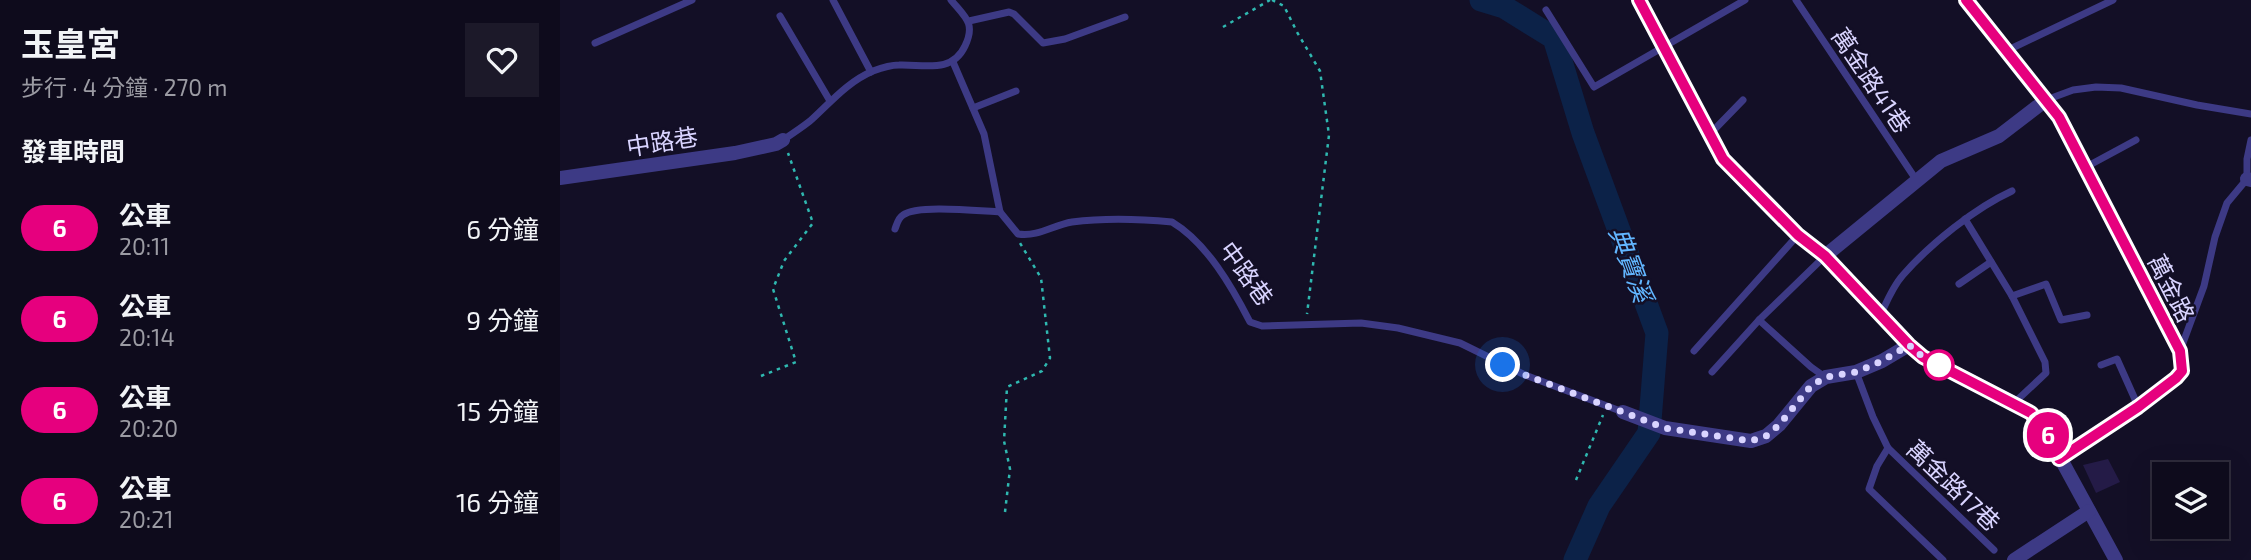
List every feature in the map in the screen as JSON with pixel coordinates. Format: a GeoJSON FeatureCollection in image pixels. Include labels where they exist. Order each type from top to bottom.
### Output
{"type":"FeatureCollection","features":[{"type":"Feature","properties":{"kind":"street"},"geometry":{"type":"LineString","coordinates":[[1639,0],[1723,159],[1798,235],[1825,256],[1923,357],[2031,413],[2045,430],[2116,560]]}},
{"type":"Feature","properties":{"kind":"street","name":"萬金路"},"geometry":{"type":"LineString","coordinates":[[1966,0],[2059,117],[2180,351],[2182,371],[2176,378],[2138,407],[2059,459]]}},
{"type":"Feature","properties":{"kind":"street"},"geometry":{"type":"LineString","coordinates":[[1825,256],[1941,161],[1999,136],[2046,100]]}},
{"type":"Feature","properties":{"kind":"street","name":"中路巷"},"geometry":{"type":"LineString","coordinates":[[560,178],[735,153],[783,140]]}},
{"type":"Feature","properties":{"kind":"street"},"geometry":{"type":"LineString","coordinates":[[1623,412],[1665,428],[1751,441],[1766,436],[1779,425],[1811,386],[1826,377],[1856,372],[1909,345]]}},
{"type":"Feature","properties":{"kind":"street"},"geometry":{"type":"LineString","coordinates":[[2014,560],[2089,511]]}},
{"type":"Feature","properties":{"kind":"lane"},"geometry":{"type":"LineString","coordinates":[[595,43],[692,0]]}},
{"type":"Feature","properties":{"kind":"lane"},"geometry":{"type":"LineString","coordinates":[[833,0],[871,72]]}},
{"type":"Feature","properties":{"kind":"lane"},"geometry":{"type":"LineString","coordinates":[[951,0],[969,21],[970,36],[962,53],[953,62],[984,134],[1000,212],[1018,234]]}},
{"type":"Feature","properties":{"kind":"lane"},"geometry":{"type":"LineString","coordinates":[[1546,10],[1594,87],[1745,0]]}},
{"type":"Feature","properties":{"kind":"lane","name":"萬金路41巷"},"geometry":{"type":"LineString","coordinates":[[1796,0],[1917,181]]}},
{"type":"Feature","properties":{"kind":"lane"},"geometry":{"type":"LineString","coordinates":[[2006,51],[2113,0]]}},
{"type":"Feature","properties":{"kind":"lane"},"geometry":{"type":"LineString","coordinates":[[969,21],[1009,12],[1043,43],[1065,39],[1125,17]]}},
{"type":"Feature","properties":{"kind":"lane"},"geometry":{"type":"LineString","coordinates":[[780,16],[831,101]]}},
{"type":"Feature","properties":{"kind":"lane","name":"中路巷"},"geometry":{"type":"LineString","coordinates":[[783,140],[809,121],[846,87],[871,72],[899,65],[928,68],[953,62]]}},
{"type":"Feature","properties":{"kind":"lane"},"geometry":{"type":"LineString","coordinates":[[2046,100],[2073,90],[2120,88],[2251,114]]}},
{"type":"Feature","properties":{"kind":"lane"},"geometry":{"type":"LineString","coordinates":[[973,108],[1016,91]]}},
{"type":"Feature","properties":{"kind":"lane"},"geometry":{"type":"LineString","coordinates":[[1710,135],[1743,100]]}},
{"type":"Feature","properties":{"kind":"lane"},"geometry":{"type":"LineString","coordinates":[[2180,351],[2204,286],[2215,237],[2227,203],[2249,179],[2247,159],[2251,140]]}},
{"type":"Feature","properties":{"kind":"lane"},"geometry":{"type":"LineString","coordinates":[[2085,168],[2136,141]]}},
{"type":"Feature","properties":{"kind":"lane"},"geometry":{"type":"LineString","coordinates":[[1881,314],[1903,275],[1965,219],[1986,203],[2012,191]]}},
{"type":"Feature","properties":{"kind":"lane"},"geometry":{"type":"LineString","coordinates":[[895,229],[899,218],[905,213],[919,209],[1000,212]]}},
{"type":"Feature","properties":{"kind":"lane"},"geometry":{"type":"LineString","coordinates":[[1965,219],[2012,296],[2046,369],[2046,373],[2014,403]]}},
{"type":"Feature","properties":{"kind":"lane","name":"中路巷"},"geometry":{"type":"LineString","coordinates":[[1018,234],[1030,236],[1070,222],[1172,222],[1185,230],[1228,281],[1250,322],[1262,326],[1361,323],[1398,328],[1460,343],[1525,375],[1623,412]]}},
{"type":"Feature","properties":{"kind":"lane"},"geometry":{"type":"LineString","coordinates":[[1694,351],[1798,235]]}},
{"type":"Feature","properties":{"kind":"lane"},"geometry":{"type":"LineString","coordinates":[[1712,372],[1759,320],[1825,256]]}},
{"type":"Feature","properties":{"kind":"lane"},"geometry":{"type":"LineString","coordinates":[[1959,284],[1991,262]]}},
{"type":"Feature","properties":{"kind":"lane"},"geometry":{"type":"LineString","coordinates":[[2012,296],[2046,284],[2062,320],[2087,315]]}},
{"type":"Feature","properties":{"kind":"lane"},"geometry":{"type":"LineString","coordinates":[[1759,320],[1811,368],[1826,377]]}},
{"type":"Feature","properties":{"kind":"lane"},"geometry":{"type":"LineString","coordinates":[[2101,365],[2117,359],[2138,407]]}},
{"type":"Feature","properties":{"kind":"lane","name":"萬金路17巷"},"geometry":{"type":"LineString","coordinates":[[1856,372],[1888,448],[1993,550]]}},
{"type":"Feature","properties":{"kind":"lane","name":"萬金路17巷"},"geometry":{"type":"LineString","coordinates":[[1888,448],[1877,466],[1869,489],[1943,560]]}},
{"type":"Feature","properties":{"kind":"path"},"geometry":{"type":"LineString","coordinates":[[1223,27],[1271,0],[1284,6],[1320,71],[1329,135],[1306,325]]}},
{"type":"Feature","properties":{"kind":"path"},"geometry":{"type":"LineString","coordinates":[[761,376],[796,362],[773,289],[783,261],[813,223],[783,140]]}},
{"type":"Feature","properties":{"kind":"path"},"geometry":{"type":"LineString","coordinates":[[1005,512],[1010,469],[1003,441],[1007,387],[1042,371],[1050,358],[1041,278],[1025,254],[1018,234]]}},
{"type":"Feature","properties":{"kind":"path"},"geometry":{"type":"LineString","coordinates":[[1576,480],[1606,406]]}},
{"type":"Feature","properties":{"kind":"building"},"geometry":{"type":"Polygon","coordinates":[[[2108,459],[2120,482],[2096,493],[2083,465],[2108,459]]]}},
{"type":"Feature","properties":{"kind":"waterway","name":"典寶溪"},"geometry":{"type":"LineString","coordinates":[[1481,0],[1504,7],[1554,38],[1583,133],[1657,333],[1649,433],[1599,506],[1575,560]]}},
{"type":"Feature","properties":{"kind":"bus line","name":"6"},"geometry":{"type":"LineString","coordinates":[[1639,0],[1723,159],[1798,235],[1825,256],[1923,357],[2031,413],[2045,430],[2059,459],[2138,407],[2176,378],[2182,371],[2183,361],[2059,117],[1966,0]]}},
{"type":"Feature","properties":{"kind":"route"},"geometry":{"type":"LineString","coordinates":[[1503,365],[1665,428],[1751,441],[1766,436],[1779,425],[1811,386],[1826,377],[1856,372],[1909,345],[1923,357],[1946,369],[1939,365]]}}]}
